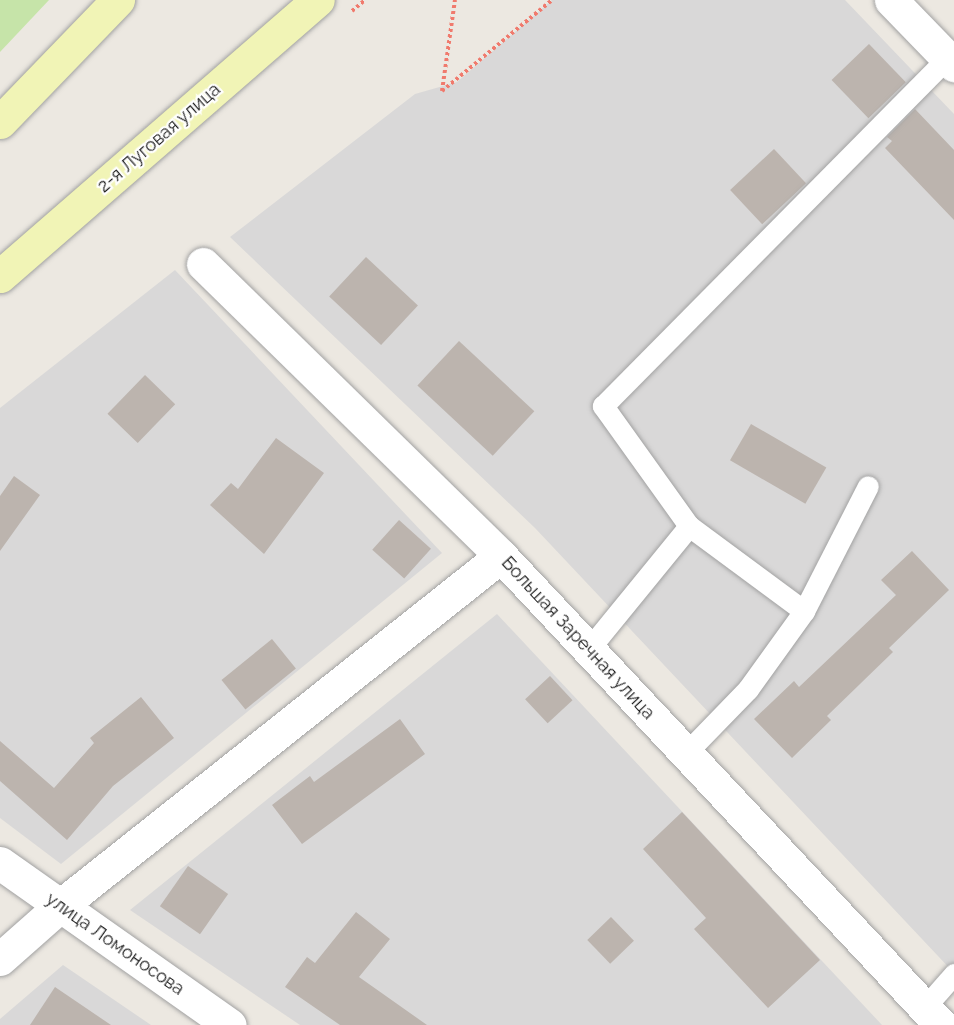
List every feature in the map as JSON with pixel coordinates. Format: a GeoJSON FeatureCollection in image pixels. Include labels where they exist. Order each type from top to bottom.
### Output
{"type":"FeatureCollection","features":[{"type":"Feature","properties":{"kind":"main road"},"geometry":{"type":"LineString","coordinates":[[0,122],[118,0]]}},
{"type":"Feature","properties":{"kind":"main road","name":"2-я Луговая улица"},"geometry":{"type":"LineString","coordinates":[[0,276],[318,0]]}},
{"type":"Feature","properties":{"kind":"street"},"geometry":{"type":"LineString","coordinates":[[891,0],[951,62]]}},
{"type":"Feature","properties":{"kind":"street","name":"Большая Заречная улица"},"geometry":{"type":"LineString","coordinates":[[203,264],[501,556],[933,1016]]}},
{"type":"Feature","properties":{"kind":"street"},"geometry":{"type":"LineString","coordinates":[[0,959],[60,906],[501,556]]}},
{"type":"Feature","properties":{"kind":"street","name":"улица Ломоносова"},"geometry":{"type":"LineString","coordinates":[[0,863],[230,1025]]}},
{"type":"Feature","properties":{"kind":"lane"},"geometry":{"type":"LineString","coordinates":[[804,611],[689,526],[603,406],[951,62]]}},
{"type":"Feature","properties":{"kind":"lane"},"geometry":{"type":"LineString","coordinates":[[686,753],[748,689],[804,611],[868,486]]}},
{"type":"Feature","properties":{"kind":"lane"},"geometry":{"type":"LineString","coordinates":[[588,650],[689,526]]}},
{"type":"Feature","properties":{"kind":"lane"},"geometry":{"type":"LineString","coordinates":[[933,1016],[954,974]]}},
{"type":"Feature","properties":{"kind":"path"},"geometry":{"type":"LineString","coordinates":[[455,0],[442,91],[552,0]]}},
{"type":"Feature","properties":{"kind":"shaded area"},"geometry":{"type":"Polygon","coordinates":[[[552,0],[845,0],[954,114],[954,973],[535,528],[230,237],[415,94],[457,82],[552,0]]]}},
{"type":"Feature","properties":{"kind":"shaded area"},"geometry":{"type":"Polygon","coordinates":[[[175,270],[442,553],[61,864],[0,818],[0,408],[175,270]]]}},
{"type":"Feature","properties":{"kind":"shaded area"},"geometry":{"type":"Polygon","coordinates":[[[497,614],[882,1025],[300,1025],[130,910],[497,614]]]}},
{"type":"Feature","properties":{"kind":"shaded area"},"geometry":{"type":"Polygon","coordinates":[[[63,965],[151,1025],[0,1025],[0,1019],[63,965]]]}},
{"type":"Feature","properties":{"kind":"green space"},"geometry":{"type":"Polygon","coordinates":[[[0,0],[49,0],[0,52],[0,0]]]}},
{"type":"Feature","properties":{"kind":"building"},"geometry":{"type":"Polygon","coordinates":[[[869,44],[906,82],[868,118],[832,80],[869,44]]]}},
{"type":"Feature","properties":{"kind":"building"},"geometry":{"type":"Polygon","coordinates":[[[915,109],[954,150],[954,220],[885,148],[892,141],[887,137],[915,109]]]}},
{"type":"Feature","properties":{"kind":"building"},"geometry":{"type":"Polygon","coordinates":[[[774,149],[806,183],[762,224],[730,190],[774,149]]]}},
{"type":"Feature","properties":{"kind":"building"},"geometry":{"type":"Polygon","coordinates":[[[366,257],[418,305],[381,345],[329,296],[366,257]]]}},
{"type":"Feature","properties":{"kind":"building"},"geometry":{"type":"Polygon","coordinates":[[[459,341],[534,411],[493,456],[417,386],[459,341]]]}},
{"type":"Feature","properties":{"kind":"building"},"geometry":{"type":"Polygon","coordinates":[[[145,375],[175,404],[138,443],[107,414],[145,375]]]}},
{"type":"Feature","properties":{"kind":"building"},"geometry":{"type":"Polygon","coordinates":[[[751,424],[826,467],[805,504],[730,460],[751,424]]]}},
{"type":"Feature","properties":{"kind":"building"},"geometry":{"type":"Polygon","coordinates":[[[276,438],[324,473],[264,554],[210,505],[231,483],[238,489],[276,438]]]}},
{"type":"Feature","properties":{"kind":"building"},"geometry":{"type":"Polygon","coordinates":[[[14,476],[40,495],[0,551],[0,496],[14,476]]]}},
{"type":"Feature","properties":{"kind":"building"},"geometry":{"type":"Polygon","coordinates":[[[399,520],[431,549],[404,578],[372,550],[399,520]]]}},
{"type":"Feature","properties":{"kind":"building"},"geometry":{"type":"Polygon","coordinates":[[[912,551],[949,590],[889,648],[893,652],[827,716],[831,720],[792,758],[754,719],[794,681],[799,687],[896,595],[881,580],[912,551]]]}},
{"type":"Feature","properties":{"kind":"building"},"geometry":{"type":"Polygon","coordinates":[[[272,639],[296,669],[245,709],[221,680],[272,639]]]}},
{"type":"Feature","properties":{"kind":"building"},"geometry":{"type":"Polygon","coordinates":[[[550,676],[573,700],[548,723],[525,699],[550,676]]]}},
{"type":"Feature","properties":{"kind":"building"},"geometry":{"type":"Polygon","coordinates":[[[141,697],[174,738],[113,786],[67,840],[0,781],[0,741],[54,788],[94,743],[90,738],[141,697]]]}},
{"type":"Feature","properties":{"kind":"building"},"geometry":{"type":"Polygon","coordinates":[[[400,719],[425,754],[302,844],[272,805],[310,776],[314,782],[400,719]]]}},
{"type":"Feature","properties":{"kind":"building"},"geometry":{"type":"Polygon","coordinates":[[[682,812],[820,960],[768,1008],[694,929],[706,918],[643,849],[682,812]]]}},
{"type":"Feature","properties":{"kind":"building"},"geometry":{"type":"Polygon","coordinates":[[[188,866],[228,894],[200,934],[160,906],[188,866]]]}},
{"type":"Feature","properties":{"kind":"building"},"geometry":{"type":"Polygon","coordinates":[[[356,912],[390,939],[359,977],[427,1025],[340,1025],[285,987],[307,957],[315,963],[356,912]]]}},
{"type":"Feature","properties":{"kind":"building"},"geometry":{"type":"Polygon","coordinates":[[[611,917],[634,941],[610,964],[587,940],[611,917]]]}},
{"type":"Feature","properties":{"kind":"building"},"geometry":{"type":"Polygon","coordinates":[[[55,987],[111,1025],[30,1025],[55,987]]]}}]}
